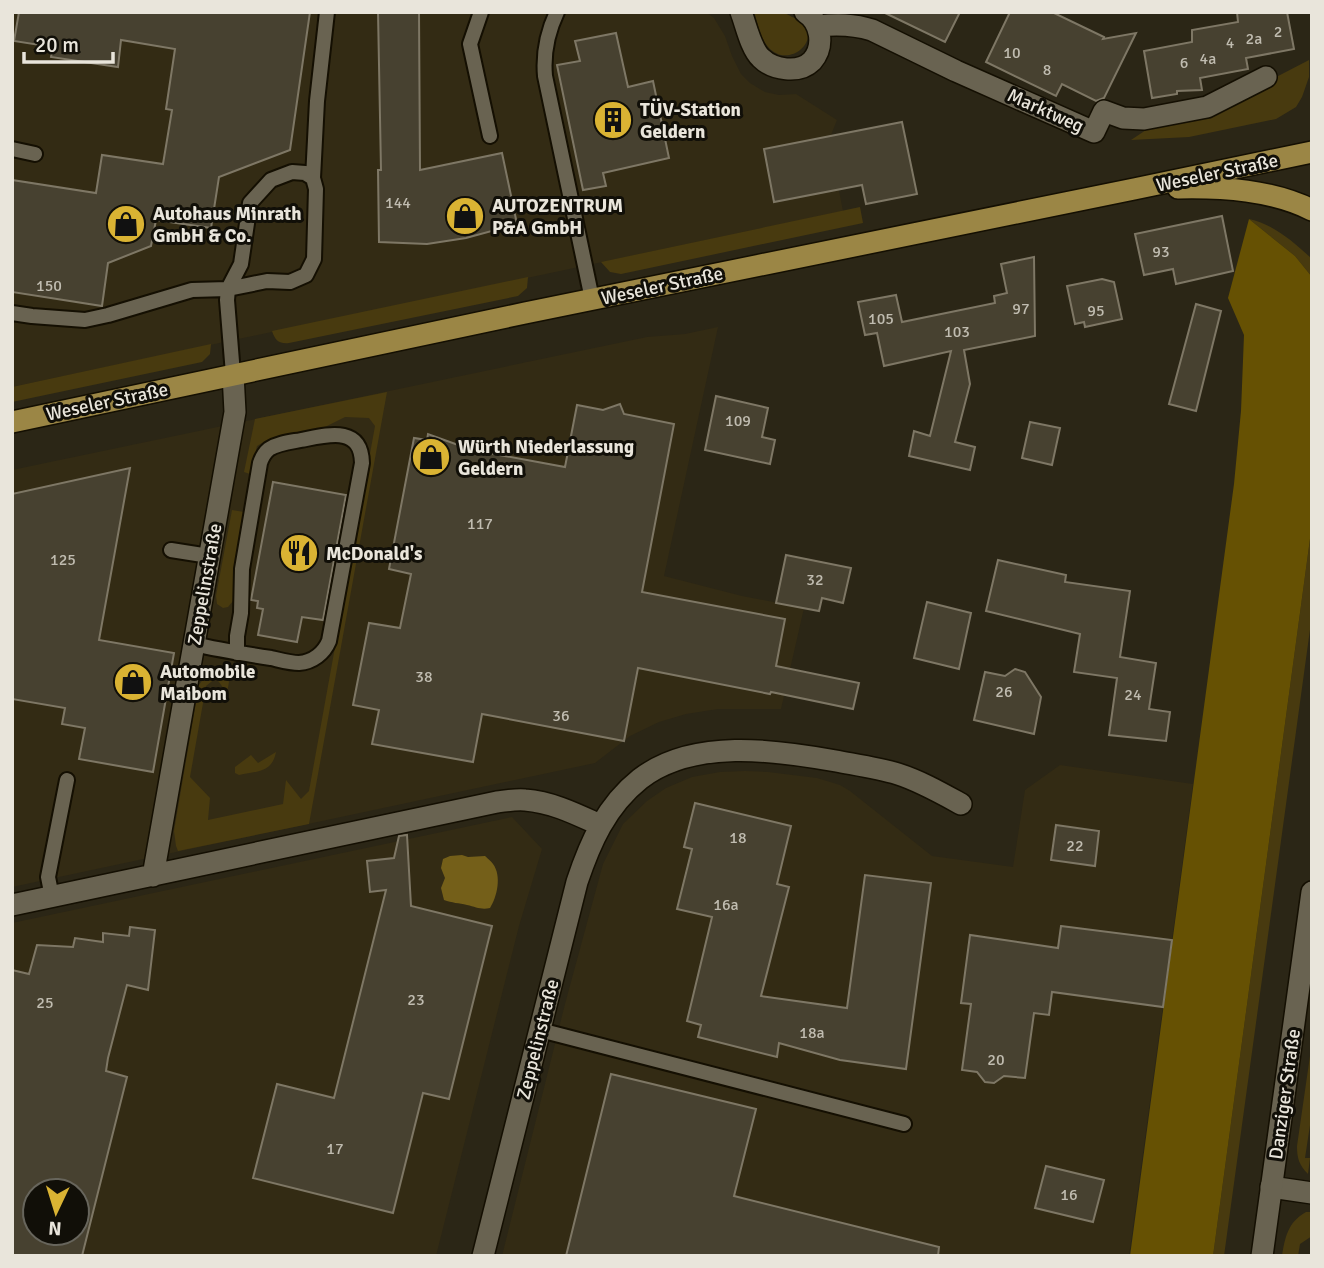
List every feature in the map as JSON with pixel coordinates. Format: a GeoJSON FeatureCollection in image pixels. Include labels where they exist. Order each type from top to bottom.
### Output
{"type":"FeatureCollection","features":[{"type":"Feature","properties":{"kind":"main road","name":"Weseler Straße"},"geometry":{"type":"LineString","coordinates":[[12,422],[233,373],[1312,152]]}},
{"type":"Feature","properties":{"kind":"main road"},"geometry":{"type":"LineString","coordinates":[[1134,190],[1193,188],[1254,193],[1297,202],[1312,209]]}},
{"type":"Feature","properties":{"kind":"street","name":"Marktweg"},"geometry":{"type":"LineString","coordinates":[[741,12],[760,58],[784,69],[803,67],[816,53],[820,35],[811,19]]}},
{"type":"Feature","properties":{"kind":"street","name":"Marktweg"},"geometry":{"type":"LineString","coordinates":[[811,19],[872,30],[956,71],[1094,132],[1104,111],[1124,118],[1144,119],[1207,107],[1266,77]]}},
{"type":"Feature","properties":{"kind":"street","name":"Zeppelinstraße"},"geometry":{"type":"LineString","coordinates":[[153,876],[235,412],[233,373]]}},
{"type":"Feature","properties":{"kind":"street","name":"Zeppelinstraße"},"geometry":{"type":"LineString","coordinates":[[483,1256],[577,882],[600,825],[618,800],[640,779],[659,767],[687,757],[714,752],[745,750],[791,753],[867,766],[900,775],[961,804]]}},
{"type":"Feature","properties":{"kind":"street"},"geometry":{"type":"LineString","coordinates":[[12,905],[497,802],[523,800],[547,804],[573,812],[600,825]]}},
{"type":"Feature","properties":{"kind":"street","name":"Danziger Straße"},"geometry":{"type":"LineString","coordinates":[[1262,1256],[1312,891]]}},
{"type":"Feature","properties":{"kind":"street"},"geometry":{"type":"LineString","coordinates":[[1271,1187],[1312,1193]]}},
{"type":"Feature","properties":{"kind":"lane"},"geometry":{"type":"LineString","coordinates":[[12,313],[85,320],[192,290],[228,289],[267,281],[290,282],[306,275],[314,259],[316,189],[313,178],[317,101],[327,12]]}},
{"type":"Feature","properties":{"kind":"lane"},"geometry":{"type":"LineString","coordinates":[[481,12],[470,44],[490,135]]}},
{"type":"Feature","properties":{"kind":"lane"},"geometry":{"type":"LineString","coordinates":[[557,12],[546,41],[545,76],[592,299]]}},
{"type":"Feature","properties":{"kind":"lane"},"geometry":{"type":"LineString","coordinates":[[12,149],[35,153]]}},
{"type":"Feature","properties":{"kind":"lane"},"geometry":{"type":"LineString","coordinates":[[233,373],[228,289],[241,264],[250,203],[271,180],[292,172],[305,173],[313,178]]}},
{"type":"Feature","properties":{"kind":"lane"},"geometry":{"type":"LineString","coordinates":[[194,645],[237,653],[300,663],[311,660],[326,649],[360,476],[361,453],[358,445],[351,439],[339,434],[328,434],[279,444],[262,456],[242,569],[237,653]]}},
{"type":"Feature","properties":{"kind":"lane"},"geometry":{"type":"LineString","coordinates":[[171,550],[209,556]]}},
{"type":"Feature","properties":{"kind":"lane"},"geometry":{"type":"LineString","coordinates":[[52,897],[48,877],[67,780]]}},
{"type":"Feature","properties":{"kind":"lane"},"geometry":{"type":"LineString","coordinates":[[540,1030],[904,1124]]}},
{"type":"Feature","properties":{"kind":"shaded area"},"geometry":{"type":"Polygon","coordinates":[[[12,12],[706,12],[714,18],[741,74],[750,83],[765,92],[796,94],[837,120],[829,140],[843,211],[12,387],[12,12]]]}},
{"type":"Feature","properties":{"kind":"shaded area"},"geometry":{"type":"Polygon","coordinates":[[[754,12],[782,12],[800,20],[807,29],[806,44],[794,54],[777,54],[763,40],[754,12]]]}},
{"type":"Feature","properties":{"kind":"shaded area"},"geometry":{"type":"Polygon","coordinates":[[[1309,60],[1309,77],[1302,97],[1296,107],[1276,119],[1189,137],[1131,140],[1158,122],[1209,112],[1309,60]]]}},
{"type":"Feature","properties":{"kind":"shaded area"},"geometry":{"type":"Polygon","coordinates":[[[860,207],[863,223],[621,274],[610,272],[601,262],[860,207]]]}},
{"type":"Feature","properties":{"kind":"shaded area"},"geometry":{"type":"Polygon","coordinates":[[[1249,219],[1275,229],[1312,259],[1312,277],[1295,256],[1249,219]]]}},
{"type":"Feature","properties":{"kind":"shaded area"},"geometry":{"type":"Polygon","coordinates":[[[1249,219],[1295,256],[1312,277],[1312,524],[1213,1256],[1130,1256],[1234,484],[1244,335],[1228,298],[1249,219]]]}},
{"type":"Feature","properties":{"kind":"shaded area"},"geometry":{"type":"Polygon","coordinates":[[[528,277],[527,288],[518,296],[289,343],[278,341],[272,331],[528,277]]]}},
{"type":"Feature","properties":{"kind":"shaded area"},"geometry":{"type":"Polygon","coordinates":[[[718,327],[664,576],[742,596],[804,608],[781,709],[718,709],[686,714],[659,722],[630,736],[595,763],[12,887],[12,470],[647,337],[685,334],[718,327]]]}},
{"type":"Feature","properties":{"kind":"shaded area"},"geometry":{"type":"Polygon","coordinates":[[[211,344],[210,354],[202,362],[12,402],[12,387],[211,344]]]}},
{"type":"Feature","properties":{"kind":"shaded area"},"geometry":{"type":"Polygon","coordinates":[[[387,392],[309,824],[178,851],[174,831],[199,685],[208,676],[227,677],[229,682],[227,693],[216,678],[206,686],[190,777],[210,798],[208,820],[283,804],[286,780],[301,799],[309,791],[375,426],[369,418],[345,417],[325,427],[267,440],[257,446],[250,474],[244,472],[255,419],[387,392]]]}},
{"type":"Feature","properties":{"kind":"shaded area"},"geometry":{"type":"Polygon","coordinates":[[[232,510],[244,512],[234,569],[233,601],[223,608],[217,604],[216,596],[232,510]]]}},
{"type":"Feature","properties":{"kind":"shaded area"},"geometry":{"type":"Polygon","coordinates":[[[1312,524],[1312,615],[1224,1256],[1213,1256],[1312,524]]]}},
{"type":"Feature","properties":{"kind":"shaded area"},"geometry":{"type":"Polygon","coordinates":[[[276,752],[271,764],[263,770],[239,775],[235,773],[235,767],[251,755],[258,763],[276,752]]]}},
{"type":"Feature","properties":{"kind":"shaded area"},"geometry":{"type":"Polygon","coordinates":[[[1060,765],[1193,784],[1129,1256],[502,1256],[603,864],[623,824],[647,801],[666,788],[692,777],[720,772],[768,772],[817,778],[850,791],[932,856],[1013,867],[1025,790],[1060,765]]]}},
{"type":"Feature","properties":{"kind":"shaded area"},"geometry":{"type":"Polygon","coordinates":[[[512,817],[542,849],[519,926],[436,1256],[12,1256],[12,923],[512,817]]]}},
{"type":"Feature","properties":{"kind":"shaded area"},"geometry":{"type":"Polygon","coordinates":[[[462,855],[485,856],[493,863],[498,886],[490,908],[444,900],[441,888],[445,878],[441,868],[443,859],[462,855]]]}},
{"type":"Feature","properties":{"kind":"shaded area"},"geometry":{"type":"Polygon","coordinates":[[[1312,1042],[1312,1112],[1305,1158],[1310,1158],[1308,1174],[1299,1161],[1297,1146],[1312,1042]]]}},
{"type":"Feature","properties":{"kind":"shaded area"},"geometry":{"type":"Polygon","coordinates":[[[1306,1212],[1312,1212],[1312,1236],[1300,1244],[1298,1256],[1282,1256],[1288,1231],[1295,1220],[1306,1212]]]}},
{"type":"Feature","properties":{"kind":"building"},"geometry":{"type":"Polygon","coordinates":[[[19,12],[310,12],[290,150],[219,177],[211,228],[156,220],[151,246],[108,263],[102,306],[12,292],[12,180],[96,193],[102,155],[163,164],[172,110],[166,109],[175,49],[121,40],[118,67],[51,57],[53,47],[14,41],[19,12]]]}},
{"type":"Feature","properties":{"kind":"building"},"geometry":{"type":"Polygon","coordinates":[[[378,12],[419,12],[420,170],[502,153],[517,224],[466,238],[427,244],[379,242],[378,170],[381,170],[378,12]]]}},
{"type":"Feature","properties":{"kind":"building"},"geometry":{"type":"Polygon","coordinates":[[[883,12],[960,12],[945,42],[883,12]]]}},
{"type":"Feature","properties":{"kind":"building"},"geometry":{"type":"Polygon","coordinates":[[[1010,12],[1052,12],[1104,37],[1103,39],[1136,33],[1104,98],[1096,101],[1062,84],[1056,96],[986,62],[1010,12]]]}},
{"type":"Feature","properties":{"kind":"building"},"geometry":{"type":"Polygon","coordinates":[[[1237,12],[1287,12],[1294,49],[1246,58],[1248,69],[1200,78],[1202,90],[1177,91],[1177,94],[1152,98],[1144,51],[1192,42],[1192,30],[1238,22],[1237,12]]]}},
{"type":"Feature","properties":{"kind":"building"},"geometry":{"type":"Polygon","coordinates":[[[616,33],[628,87],[653,81],[669,158],[603,173],[606,186],[583,190],[557,65],[580,61],[575,41],[616,33]]]}},
{"type":"Feature","properties":{"kind":"building"},"geometry":{"type":"Polygon","coordinates":[[[902,122],[917,194],[866,204],[862,185],[774,202],[764,149],[902,122]]]}},
{"type":"Feature","properties":{"kind":"building"},"geometry":{"type":"Polygon","coordinates":[[[1222,216],[1233,271],[1176,284],[1173,269],[1144,275],[1135,234],[1222,216]]]}},
{"type":"Feature","properties":{"kind":"building"},"geometry":{"type":"Polygon","coordinates":[[[1034,257],[1035,336],[964,350],[970,384],[955,442],[975,447],[970,470],[909,456],[914,431],[930,436],[951,351],[884,366],[877,333],[865,335],[858,302],[896,295],[902,322],[995,303],[994,296],[1007,293],[1001,264],[1034,257]]]}},
{"type":"Feature","properties":{"kind":"building"},"geometry":{"type":"Polygon","coordinates":[[[1102,279],[1114,282],[1122,319],[1085,327],[1084,322],[1075,324],[1067,286],[1102,279]]]}},
{"type":"Feature","properties":{"kind":"building"},"geometry":{"type":"Polygon","coordinates":[[[1196,304],[1221,311],[1196,411],[1169,404],[1196,304]]]}},
{"type":"Feature","properties":{"kind":"building"},"geometry":{"type":"Polygon","coordinates":[[[716,396],[768,408],[762,437],[775,440],[770,464],[705,450],[716,396]]]}},
{"type":"Feature","properties":{"kind":"building"},"geometry":{"type":"Polygon","coordinates":[[[620,404],[624,414],[674,424],[642,592],[785,619],[776,666],[859,683],[853,709],[638,668],[624,741],[482,714],[473,762],[372,744],[379,710],[353,705],[369,623],[400,628],[411,574],[389,569],[414,438],[427,440],[428,434],[461,448],[565,467],[577,405],[603,410],[620,404]]]}},
{"type":"Feature","properties":{"kind":"building"},"geometry":{"type":"Polygon","coordinates":[[[1030,422],[1060,428],[1052,465],[1022,458],[1030,422]]]}},
{"type":"Feature","properties":{"kind":"building"},"geometry":{"type":"Polygon","coordinates":[[[130,468],[99,640],[174,653],[153,772],[79,759],[85,728],[62,724],[65,708],[12,699],[12,494],[130,468]]]}},
{"type":"Feature","properties":{"kind":"building"},"geometry":{"type":"Polygon","coordinates":[[[273,482],[346,495],[323,620],[302,617],[297,642],[258,635],[263,609],[257,608],[258,601],[251,600],[273,482]]]}},
{"type":"Feature","properties":{"kind":"building"},"geometry":{"type":"Polygon","coordinates":[[[786,555],[851,568],[843,603],[822,598],[819,611],[776,603],[786,555]]]}},
{"type":"Feature","properties":{"kind":"building"},"geometry":{"type":"Polygon","coordinates":[[[998,560],[1066,575],[1065,582],[1130,591],[1120,657],[1156,663],[1149,709],[1170,712],[1166,741],[1109,735],[1117,678],[1074,672],[1080,634],[986,611],[998,560]]]}},
{"type":"Feature","properties":{"kind":"building"},"geometry":{"type":"Polygon","coordinates":[[[927,602],[971,613],[959,669],[914,658],[927,602]]]}},
{"type":"Feature","properties":{"kind":"building"},"geometry":{"type":"Polygon","coordinates":[[[1015,669],[1025,672],[1041,697],[1034,734],[974,720],[985,672],[1005,676],[1015,669]]]}},
{"type":"Feature","properties":{"kind":"building"},"geometry":{"type":"Polygon","coordinates":[[[695,803],[791,826],[777,884],[789,887],[761,996],[847,1008],[865,875],[931,883],[906,1069],[840,1060],[779,1043],[777,1057],[698,1037],[701,1025],[687,1021],[712,917],[677,909],[692,849],[684,847],[695,803]]]}},
{"type":"Feature","properties":{"kind":"building"},"geometry":{"type":"Polygon","coordinates":[[[1056,825],[1099,831],[1095,866],[1051,860],[1056,825]]]}},
{"type":"Feature","properties":{"kind":"building"},"geometry":{"type":"Polygon","coordinates":[[[407,835],[411,906],[492,926],[449,1099],[423,1093],[393,1213],[253,1178],[277,1084],[334,1098],[386,890],[370,892],[367,861],[394,858],[399,836],[407,835]]]}},
{"type":"Feature","properties":{"kind":"building"},"geometry":{"type":"Polygon","coordinates":[[[1061,926],[1172,940],[1163,1007],[1052,992],[1049,1015],[1034,1013],[1025,1078],[1004,1076],[994,1083],[985,1082],[977,1072],[962,1070],[971,1004],[961,1003],[970,935],[1058,948],[1061,926]]]}},
{"type":"Feature","properties":{"kind":"building"},"geometry":{"type":"Polygon","coordinates":[[[130,927],[155,930],[148,990],[127,985],[108,1058],[106,1071],[127,1077],[91,1220],[91,1177],[21,1177],[21,1247],[84,1247],[82,1256],[12,1256],[12,970],[29,974],[37,945],[73,947],[75,938],[103,942],[103,933],[129,936],[130,927]]]}},
{"type":"Feature","properties":{"kind":"building"},"geometry":{"type":"Polygon","coordinates":[[[611,1074],[756,1109],[734,1196],[939,1247],[938,1256],[566,1256],[611,1074]]]}},
{"type":"Feature","properties":{"kind":"building"},"geometry":{"type":"Polygon","coordinates":[[[1046,1166],[1104,1180],[1093,1222],[1035,1208],[1046,1166]]]}},
{"type":"Feature","properties":{"kind":"place","name":"TÜV-Station Geldern"},"geometry":{"type":"Point","coordinates":[613,120]}},
{"type":"Feature","properties":{"kind":"place","name":"AUTOZENTRUM P&A GmbH"},"geometry":{"type":"Point","coordinates":[465,216]}},
{"type":"Feature","properties":{"kind":"place","name":"Autohaus Minrath GmbH & Co."},"geometry":{"type":"Point","coordinates":[126,224]}},
{"type":"Feature","properties":{"kind":"place","name":"Würth Niederlassung Geldern"},"geometry":{"type":"Point","coordinates":[431,457]}},
{"type":"Feature","properties":{"kind":"place","name":"McDonald's"},"geometry":{"type":"Point","coordinates":[299,553]}},
{"type":"Feature","properties":{"kind":"place","name":"Automobile Maibom"},"geometry":{"type":"Point","coordinates":[133,682]}}]}
